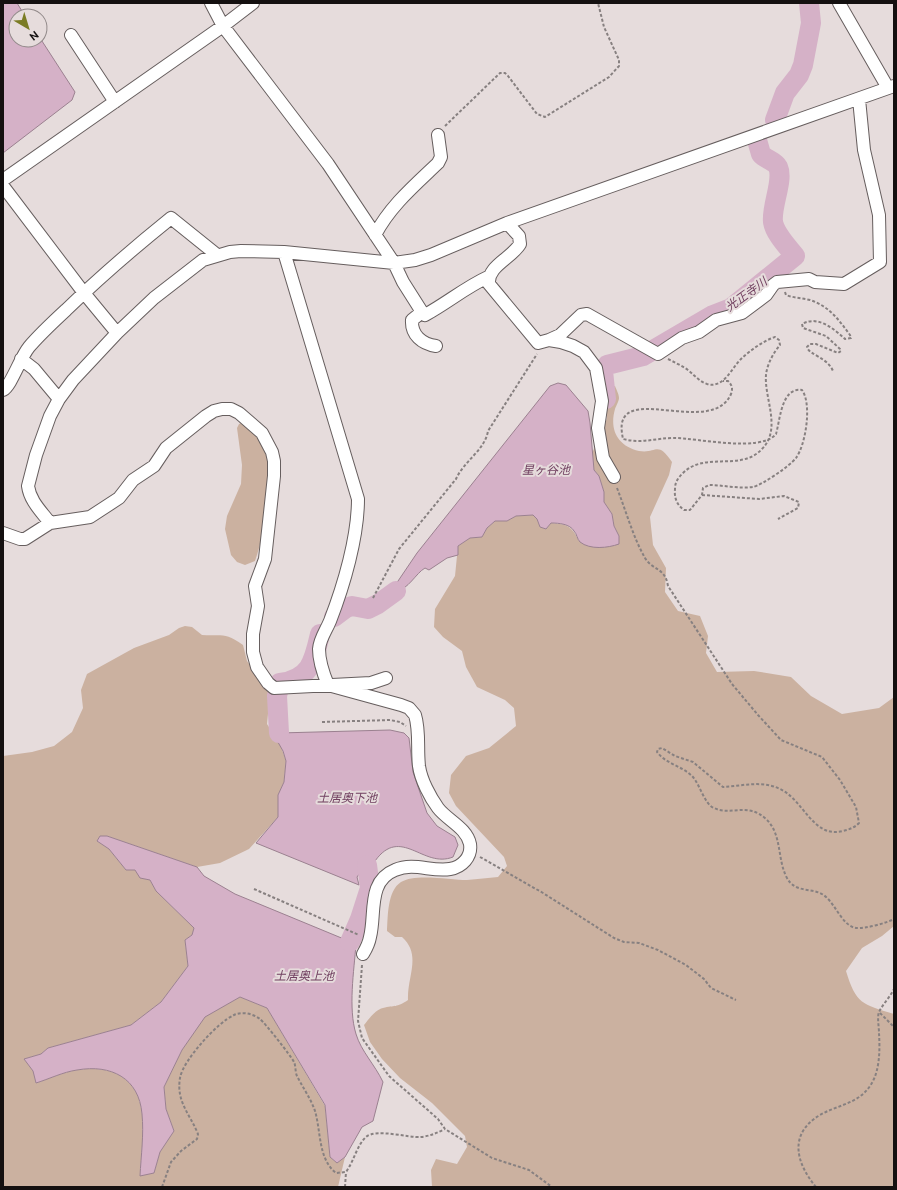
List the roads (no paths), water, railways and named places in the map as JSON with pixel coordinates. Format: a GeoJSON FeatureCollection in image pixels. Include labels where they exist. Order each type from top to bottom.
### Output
{"type":"FeatureCollection","features":[{"type":"Feature","properties":{"kind":"street"},"geometry":{"type":"LineString","coordinates":[[211,3],[223,26],[328,164],[394,263],[403,282],[422,312],[426,315],[451,300],[476,282],[488,277],[492,270],[516,251],[520,244],[519,236],[507,223]]}},
{"type":"Feature","properties":{"kind":"street"},"geometry":{"type":"LineString","coordinates":[[3,180],[223,26],[253,3]]}},
{"type":"Feature","properties":{"kind":"street"},"geometry":{"type":"LineString","coordinates":[[50,523],[32,501],[28,486],[43,433],[59,399],[73,380],[117,333],[154,298],[190,268],[203,260],[217,255],[241,251],[284,252],[394,263],[431,255],[507,223],[891,87],[840,3]]}},
{"type":"Feature","properties":{"kind":"street"},"geometry":{"type":"LineString","coordinates":[[71,35],[115,102]]}},
{"type":"Feature","properties":{"kind":"street"},"geometry":{"type":"LineString","coordinates":[[544,342],[560,335],[581,315],[587,314],[658,354],[682,338],[699,332],[716,320],[733,317],[742,313],[766,295],[777,282],[809,279],[815,282],[844,284],[880,262],[879,215],[864,150],[859,99]]}},
{"type":"Feature","properties":{"kind":"street"},"geometry":{"type":"LineString","coordinates":[[375,235],[382,223],[406,193],[438,163],[441,157],[438,135]]}},
{"type":"Feature","properties":{"kind":"street"},"geometry":{"type":"LineString","coordinates":[[3,186],[84,293],[117,333]]}},
{"type":"Feature","properties":{"kind":"street"},"geometry":{"type":"LineString","coordinates":[[3,390],[11,383],[21,359],[40,336],[84,293],[171,218],[217,255]]}},
{"type":"Feature","properties":{"kind":"street"},"geometry":{"type":"LineString","coordinates":[[284,252],[358,499],[358,514],[345,575],[319,648],[320,663],[328,684]]}},
{"type":"Feature","properties":{"kind":"street"},"geometry":{"type":"LineString","coordinates":[[488,277],[489,284],[535,340],[544,342],[561,342],[584,352],[596,368],[602,401],[598,428],[600,446],[603,458],[614,478]]}},
{"type":"Feature","properties":{"kind":"street"},"geometry":{"type":"LineString","coordinates":[[422,312],[412,320],[413,331],[423,343],[436,346]]}},
{"type":"Feature","properties":{"kind":"street"},"geometry":{"type":"LineString","coordinates":[[21,359],[34,369],[59,399]]}},
{"type":"Feature","properties":{"kind":"street"},"geometry":{"type":"LineString","coordinates":[[3,533],[20,539],[25,539],[50,523],[90,517],[99,513],[119,498],[133,480],[154,466],[166,448],[206,416],[214,411],[231,409],[239,413],[262,433],[272,452],[274,461],[274,476],[265,559],[255,586],[258,606],[253,634],[253,652],[257,667],[268,683],[279,688],[328,684],[371,683],[386,678]]}},
{"type":"Feature","properties":{"kind":"street"},"geometry":{"type":"LineString","coordinates":[[328,684],[409,708],[415,715],[417,721],[419,768],[424,783],[438,808],[465,835],[470,843],[470,853],[466,861],[449,870],[411,866],[395,870],[386,876],[379,884],[374,898],[370,937],[363,954]]}},
{"type":"Feature","properties":{"kind":"water"},"geometry":{"type":"Polygon","coordinates":[[[3,3],[17,3],[20,8],[8,8],[8,48],[46,48],[75,92],[72,100],[3,153],[3,3]]]}},
{"type":"Feature","properties":{"kind":"water","name":"星ヶ谷池"},"geometry":{"type":"Polygon","coordinates":[[[558,383],[566,385],[588,411],[594,470],[599,476],[604,492],[604,502],[612,514],[614,526],[619,536],[619,544],[604,547],[584,545],[580,542],[575,532],[567,525],[551,523],[546,529],[540,527],[537,519],[533,515],[516,516],[507,521],[495,521],[487,528],[482,537],[470,538],[458,546],[458,555],[447,558],[429,570],[425,568],[408,585],[396,591],[396,584],[417,553],[550,386],[558,383]]]}},
{"type":"Feature","properties":{"kind":"water","name":"土居奥下池"},"geometry":{"type":"Polygon","coordinates":[[[390,730],[404,733],[409,738],[413,772],[427,813],[437,826],[455,837],[458,845],[453,857],[442,859],[432,858],[403,847],[394,847],[385,851],[374,862],[368,864],[364,868],[357,877],[359,885],[256,843],[278,817],[278,795],[284,782],[286,761],[283,751],[275,737],[279,733],[390,730]]]}},
{"type":"Feature","properties":{"kind":"water","name":"土居奥上池"},"geometry":{"type":"Polygon","coordinates":[[[100,836],[107,836],[197,867],[204,876],[235,894],[356,944],[352,989],[352,1013],[354,1024],[361,1046],[383,1082],[373,1121],[362,1127],[345,1157],[337,1163],[330,1157],[325,1105],[267,1008],[240,997],[205,1017],[182,1050],[164,1087],[166,1109],[174,1131],[160,1152],[154,1173],[140,1176],[143,1129],[140,1102],[135,1091],[121,1076],[101,1069],[89,1069],[67,1072],[36,1083],[33,1071],[24,1059],[41,1054],[48,1048],[131,1025],[161,1002],[188,966],[185,940],[192,935],[194,928],[156,891],[150,880],[140,878],[135,870],[126,870],[109,849],[97,841],[100,836]]]}},
{"type":"Feature","properties":{"kind":"waterway","name":"光正寺川"},"geometry":{"type":"LineString","coordinates":[[775,120],[785,93],[799,75],[803,65],[811,23],[809,3]]}},
{"type":"Feature","properties":{"kind":"waterway","name":"光正寺川"},"geometry":{"type":"LineString","coordinates":[[606,399],[603,371],[607,365],[643,356],[713,315],[731,308],[795,256],[779,236],[773,222],[774,208],[779,186],[778,167],[775,163],[761,154],[757,140]]}},
{"type":"Feature","properties":{"kind":"waterway"},"geometry":{"type":"LineString","coordinates":[[334,617],[346,608],[352,606],[368,609],[378,604],[396,591]]}},
{"type":"Feature","properties":{"kind":"waterway"},"geometry":{"type":"LineString","coordinates":[[279,733],[277,696],[280,683],[290,681],[305,673],[313,660],[320,634]]}},
{"type":"Feature","properties":{"kind":"waterway"},"geometry":{"type":"LineString","coordinates":[[350,942],[360,919],[370,888],[367,865]]}}]}
